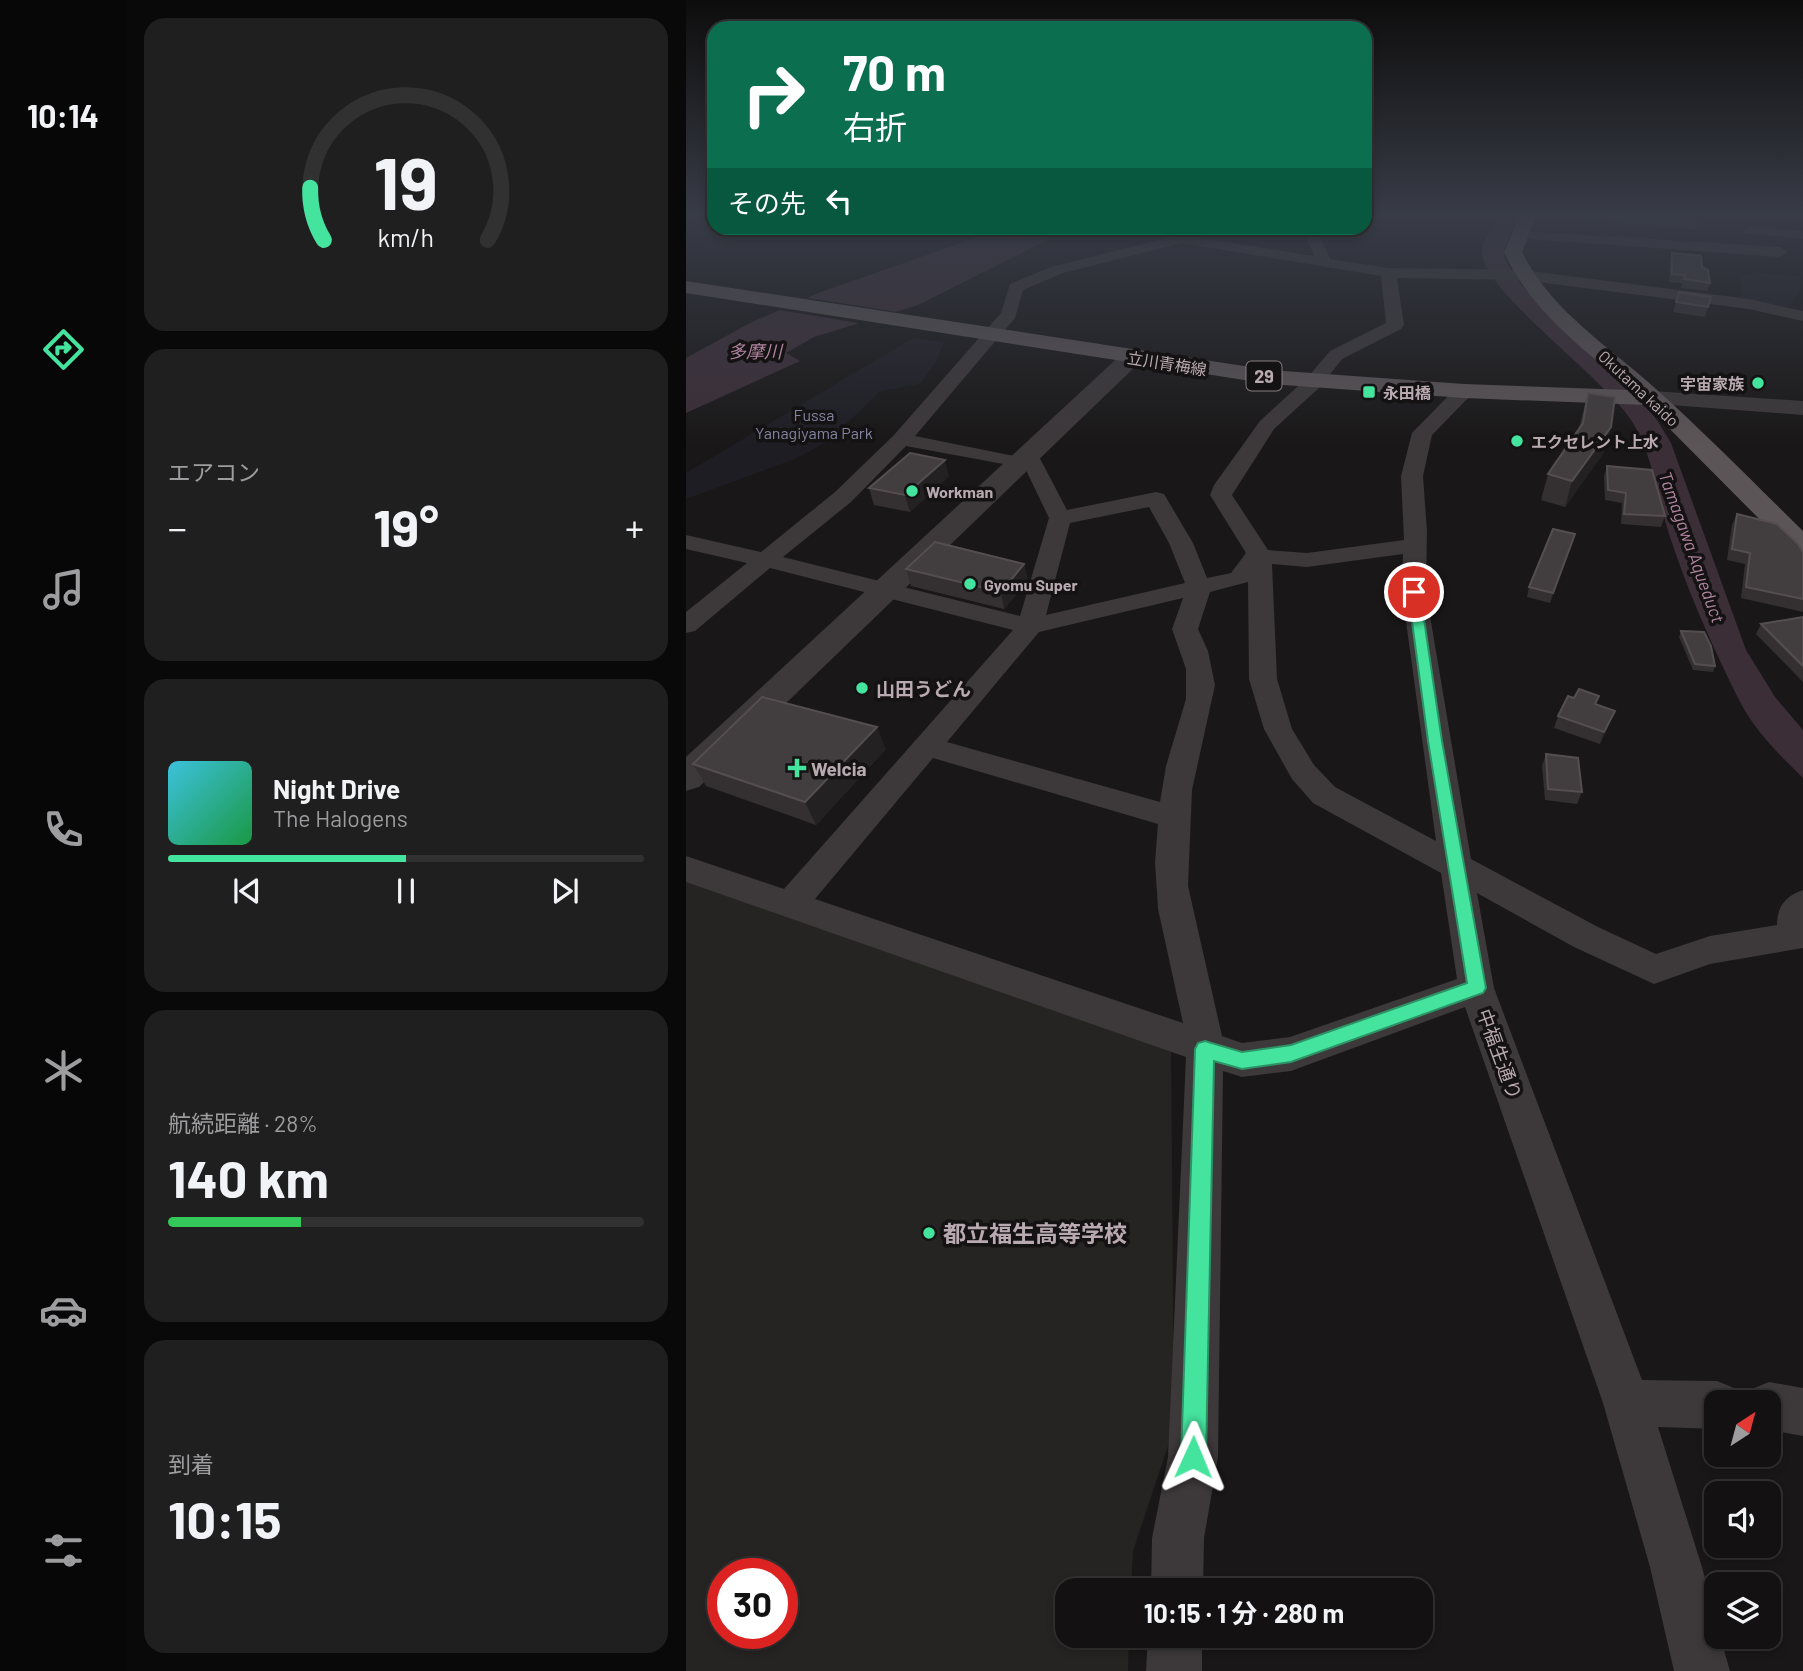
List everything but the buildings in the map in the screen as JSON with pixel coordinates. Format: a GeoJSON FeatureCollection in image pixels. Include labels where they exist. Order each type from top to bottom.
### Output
{"type":"FeatureCollection","features":[{"type":"Feature","properties":{"kind":"main road","name":"立川青梅線"},"geometry":{"type":"LineString","coordinates":[[718,292],[1132,357],[1314,382],[1649,398]]}},
{"type":"Feature","properties":{"kind":"main road","name":"Okutama kaido"},"geometry":{"type":"LineString","coordinates":[[1536,292],[1803,547]]}},
{"type":"Feature","properties":{"kind":"street"},"geometry":{"type":"LineString","coordinates":[[686,625],[843,497],[901,439],[1009,314],[1015,292]]}},
{"type":"Feature","properties":{"kind":"street"},"geometry":{"type":"LineString","coordinates":[[1391,292],[1395,325],[1336,355],[1314,382],[1268,425],[1221,495],[1260,556],[1263,679],[1278,729],[1303,772],[1324,795],[1586,937],[1654,969],[1710,950],[1794,937],[1794,913],[1803,903]]}},
{"type":"Feature","properties":{"kind":"street"},"geometry":{"type":"LineString","coordinates":[[1656,292],[1749,304],[1803,316]]}},
{"type":"Feature","properties":{"kind":"street"},"geometry":{"type":"LineString","coordinates":[[686,778],[1132,357]]}},
{"type":"Feature","properties":{"kind":"street","name":"中福生通り"},"geometry":{"type":"LineString","coordinates":[[1464,391],[1438,413],[1422,433],[1412,476],[1414,592],[1476,988],[1627,1403],[1676,1567],[1702,1671]]}},
{"type":"Feature","properties":{"kind":"street"},"geometry":{"type":"LineString","coordinates":[[1649,398],[1803,408]]}},
{"type":"Feature","properties":{"kind":"street"},"geometry":{"type":"LineString","coordinates":[[790,905],[1030,626],[1060,518],[1024,459],[901,439]]}},
{"type":"Feature","properties":{"kind":"street"},"geometry":{"type":"LineString","coordinates":[[1060,518],[1156,499],[1181,543],[1199,588],[1185,629],[1201,668],[1201,706],[1183,755],[1175,793],[1171,865],[1178,920],[1203,1020],[1205,1049],[1193,1457],[1178,1538],[1177,1578]]}},
{"type":"Feature","properties":{"kind":"street"},"geometry":{"type":"LineString","coordinates":[[686,542],[1030,626],[1239,578],[1253,559],[1260,556],[1307,561],[1415,545]]}},
{"type":"Feature","properties":{"kind":"street"},"geometry":{"type":"LineString","coordinates":[[928,746],[1175,818]]}},
{"type":"Feature","properties":{"kind":"street"},"geometry":{"type":"LineString","coordinates":[[686,869],[1242,1060],[1291,1054],[1476,988]]}},
{"type":"Feature","properties":{"kind":"street"},"geometry":{"type":"LineString","coordinates":[[1627,1403],[1704,1405]]}},
{"type":"Feature","properties":{"kind":"street"},"geometry":{"type":"LineString","coordinates":[[1782,1408],[1803,1412]]}},
{"type":"Feature","properties":{"kind":"street"},"geometry":{"type":"LineString","coordinates":[[1174,1671],[1175,1648]]}},
{"type":"Feature","properties":{"kind":"shaded area","name":"都立福生高等学校"},"geometry":{"type":"Polygon","coordinates":[[[686,879],[1171,1039],[1174,1428],[1133,1551],[1132,1578],[1055,1578],[1055,1648],[1129,1648],[1128,1671],[686,1671],[686,879]]]}},
{"type":"Feature","properties":{"kind":"green space"},"geometry":{"type":"Polygon","coordinates":[[[1741,292],[1799,292],[1788,307],[1741,299],[1741,292]]]}},
{"type":"Feature","properties":{"kind":"green space","name":"Fussa Yanagiyama Park"},"geometry":{"type":"Polygon","coordinates":[[[913,338],[944,342],[936,362],[920,384],[881,391],[827,442],[795,459],[686,499],[686,473],[913,338]]]}},
{"type":"Feature","properties":{"kind":"water","name":"多摩川"},"geometry":{"type":"Polygon","coordinates":[[[821,292],[944,292],[918,305],[814,337],[786,353],[800,361],[686,413],[686,358],[752,322],[821,292]]]}},
{"type":"Feature","properties":{"kind":"water","name":"Tamagawa Aqueduct"},"geometry":{"type":"Polygon","coordinates":[[[1504,292],[1528,292],[1564,330],[1641,401],[1671,443],[1746,650],[1775,697],[1803,730],[1803,778],[1758,730],[1730,681],[1681,568],[1650,463],[1633,423],[1599,384],[1504,292]]]}},
{"type":"Feature","properties":{"kind":"pier"},"geometry":{"type":"Polygon","coordinates":[[[802,297],[904,313],[865,324],[772,309],[802,297]]]}},
{"type":"Feature","properties":{"kind":"place","name":"宇宙家族"},"geometry":{"type":"Point","coordinates":[1758,383]}},
{"type":"Feature","properties":{"kind":"place","name":"永田橋"},"geometry":{"type":"Point","coordinates":[1369,392]}},
{"type":"Feature","properties":{"kind":"place","name":"エクセレント上水"},"geometry":{"type":"Point","coordinates":[1517,441]}},
{"type":"Feature","properties":{"kind":"place","name":"Workman"},"geometry":{"type":"Point","coordinates":[912,491]}},
{"type":"Feature","properties":{"kind":"place","name":"Gyomu Super"},"geometry":{"type":"Point","coordinates":[970,584]}},
{"type":"Feature","properties":{"kind":"place","name":"山田うどん"},"geometry":{"type":"Point","coordinates":[862,688]}},
{"type":"Feature","properties":{"kind":"place","name":"Welcia"},"geometry":{"type":"Point","coordinates":[797,768]}},
{"type":"Feature","properties":{"kind":"place","name":"都立福生高等学校"},"geometry":{"type":"Point","coordinates":[929,1233]}},
{"type":"Feature","properties":{"kind":"route"},"geometry":{"type":"LineString","coordinates":[[1193,1457],[1205,1049],[1242,1060],[1291,1054],[1370,1023],[1476,988],[1435,741],[1414,592]]}}]}
